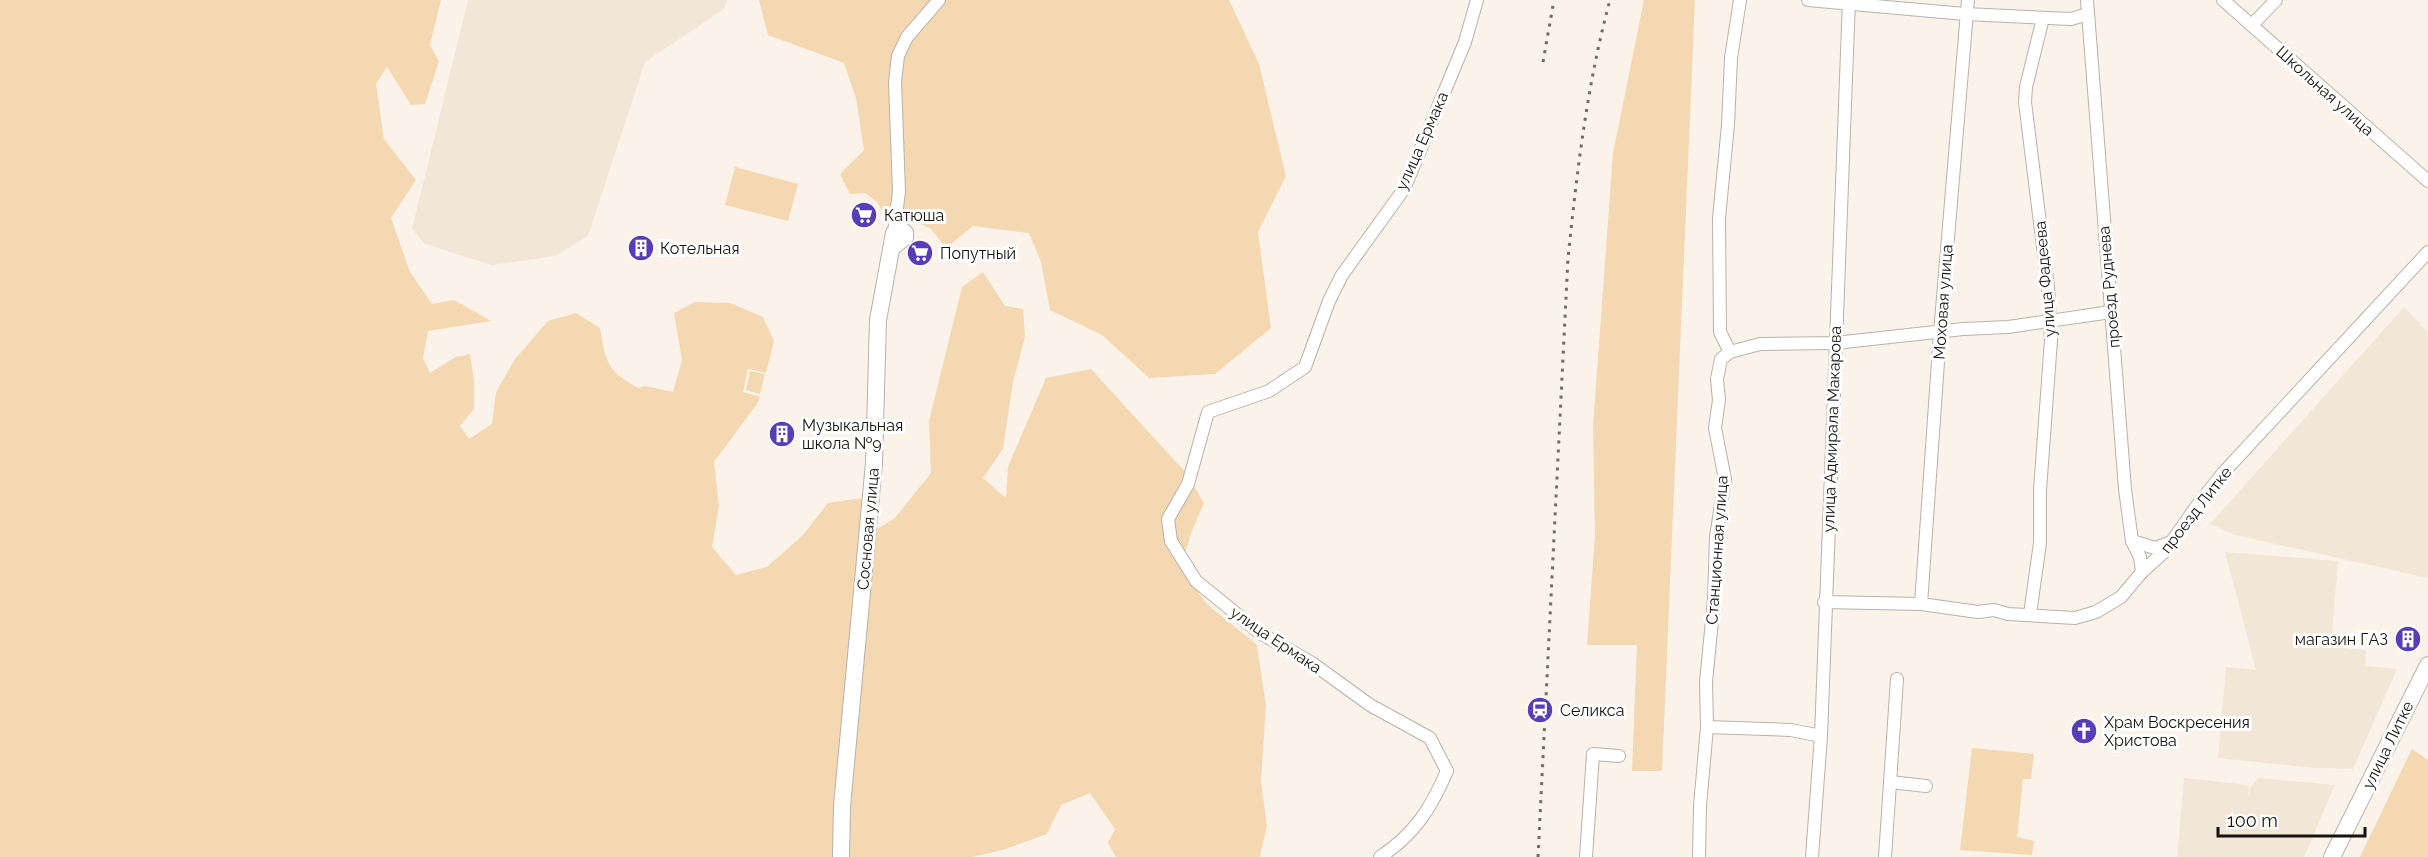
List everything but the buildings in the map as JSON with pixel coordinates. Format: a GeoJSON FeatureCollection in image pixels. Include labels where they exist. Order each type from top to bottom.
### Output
{"type":"FeatureCollection","features":[{"type":"Feature","properties":{"kind":"street","name":"Сосновая улица"},"geometry":{"type":"LineString","coordinates":[[841,857],[842,806],[855,658],[865,584],[874,463],[878,320],[893,242],[899,191],[895,82],[898,56],[907,37],[939,0]]}},
{"type":"Feature","properties":{"kind":"street","name":"улица Ермака"},"geometry":{"type":"LineString","coordinates":[[1380,857],[1399,844],[1433,804],[1447,771],[1430,738],[1370,705],[1312,663],[1260,633],[1196,581],[1172,541],[1168,519],[1188,484],[1208,412],[1269,391],[1305,367],[1329,302],[1342,275],[1404,189],[1465,42],[1477,0]]}},
{"type":"Feature","properties":{"kind":"street"},"geometry":{"type":"LineString","coordinates":[[1740,0],[1731,58],[1728,124],[1719,218],[1720,332],[1730,352],[1760,344],[1835,343],[2050,322],[2111,312]]}},
{"type":"Feature","properties":{"kind":"street"},"geometry":{"type":"LineString","coordinates":[[1809,0],[1849,1],[1965,14],[2043,18],[2071,19],[2088,14]]}},
{"type":"Feature","properties":{"kind":"street","name":"Моховая улица"},"geometry":{"type":"LineString","coordinates":[[1921,604],[1940,333],[1965,14],[1968,0]]}},
{"type":"Feature","properties":{"kind":"street","name":"проезд Руднева"},"geometry":{"type":"LineString","coordinates":[[2087,0],[2125,489],[2132,541],[2140,557],[2142,572]]}},
{"type":"Feature","properties":{"kind":"street","name":"Школьная улица"},"geometry":{"type":"LineString","coordinates":[[2223,0],[2428,181]]}},
{"type":"Feature","properties":{"kind":"street"},"geometry":{"type":"LineString","coordinates":[[2252,25],[2276,0]]}},
{"type":"Feature","properties":{"kind":"street","name":"улица Адмирала Макарова"},"geometry":{"type":"LineString","coordinates":[[1812,857],[1821,736],[1824,602],[1849,1]]}},
{"type":"Feature","properties":{"kind":"street","name":"улица Фадеева"},"geometry":{"type":"LineString","coordinates":[[2030,614],[2040,543],[2040,490],[2050,322],[2025,102],[2026,87],[2043,18]]}},
{"type":"Feature","properties":{"kind":"street","name":"проезд Литке"},"geometry":{"type":"LineString","coordinates":[[1824,602],[1921,604],[1978,612],[1994,610],[2008,614],[2075,618],[2097,612],[2121,597],[2142,572],[2165,551],[2223,473],[2428,252]]}},
{"type":"Feature","properties":{"kind":"street","name":"Станционная улица"},"geometry":{"type":"LineString","coordinates":[[1699,857],[1707,727],[1706,682],[1714,600],[1716,537],[1724,500],[1725,479],[1715,438],[1716,411],[1719,400],[1718,379],[1721,359],[1730,352]]}},
{"type":"Feature","properties":{"kind":"street"},"geometry":{"type":"LineString","coordinates":[[2132,541],[2155,548],[2171,542]]}},
{"type":"Feature","properties":{"kind":"street","name":"улица Литке"},"geometry":{"type":"LineString","coordinates":[[2332,857],[2428,665]]}},
{"type":"Feature","properties":{"kind":"street"},"geometry":{"type":"LineString","coordinates":[[1885,857],[1897,679]]}},
{"type":"Feature","properties":{"kind":"street"},"geometry":{"type":"LineString","coordinates":[[1707,727],[1791,730],[1821,736]]}},
{"type":"Feature","properties":{"kind":"street"},"geometry":{"type":"LineString","coordinates":[[1586,857],[1593,754],[1619,756]]}},
{"type":"Feature","properties":{"kind":"street"},"geometry":{"type":"LineString","coordinates":[[1890,782],[1926,786]]}},
{"type":"Feature","properties":{"kind":"shaded area"},"geometry":{"type":"Polygon","coordinates":[[[0,0],[441,0],[430,45],[439,61],[425,104],[411,105],[387,67],[376,84],[384,139],[416,180],[391,218],[410,272],[432,304],[454,300],[491,321],[428,331],[423,358],[430,373],[456,357],[470,354],[474,381],[474,409],[460,426],[469,439],[492,424],[496,392],[515,359],[548,321],[576,313],[600,328],[606,358],[620,376],[638,388],[645,386],[673,392],[682,360],[674,313],[695,302],[730,303],[763,317],[774,341],[766,373],[748,369],[743,392],[760,397],[714,462],[719,506],[712,547],[736,575],[767,567],[803,535],[828,503],[863,498],[875,530],[895,518],[931,473],[929,421],[962,287],[983,272],[1005,306],[1023,309],[1025,337],[1013,382],[1003,449],[983,478],[1006,498],[1008,467],[1046,378],[1091,369],[1187,474],[1204,503],[1180,569],[1208,605],[1257,645],[1266,706],[1261,781],[1267,826],[1260,857],[1116,857],[1108,843],[1115,829],[1090,793],[1061,805],[1047,834],[1003,850],[972,857],[0,857],[0,0]]]}},
{"type":"Feature","properties":{"kind":"shaded area"},"geometry":{"type":"Polygon","coordinates":[[[468,0],[727,0],[724,9],[645,62],[588,236],[555,256],[492,265],[425,244],[412,229],[468,0]]]}},
{"type":"Feature","properties":{"kind":"shaded area"},"geometry":{"type":"Polygon","coordinates":[[[759,0],[1229,0],[1259,64],[1286,176],[1258,232],[1271,328],[1215,374],[1149,378],[1102,335],[1050,310],[1041,262],[1029,233],[973,226],[946,248],[931,229],[913,220],[882,211],[877,202],[865,193],[850,194],[840,174],[864,150],[856,98],[844,63],[768,35],[759,0]]]}},
{"type":"Feature","properties":{"kind":"shaded area"},"geometry":{"type":"Polygon","coordinates":[[[1644,0],[1695,0],[1662,771],[1632,771],[1637,645],[1587,645],[1595,535],[1593,426],[1613,153],[1644,0]]]}},
{"type":"Feature","properties":{"kind":"shaded area"},"geometry":{"type":"Polygon","coordinates":[[[735,167],[798,184],[788,221],[725,205],[735,167]]]}},
{"type":"Feature","properties":{"kind":"shaded area"},"geometry":{"type":"Polygon","coordinates":[[[2404,307],[2428,332],[2428,578],[2235,535],[2210,524],[2404,307]]]}},
{"type":"Feature","properties":{"kind":"shaded area"},"geometry":{"type":"Polygon","coordinates":[[[750,371],[765,374],[760,394],[746,390],[750,371]]]}},
{"type":"Feature","properties":{"kind":"shaded area"},"geometry":{"type":"Polygon","coordinates":[[[2225,552],[2338,561],[2331,647],[2366,650],[2365,666],[2397,669],[2353,769],[2316,768],[2218,758],[2226,667],[2256,670],[2225,552]]]}},
{"type":"Feature","properties":{"kind":"shaded area"},"geometry":{"type":"Polygon","coordinates":[[[1972,748],[2034,754],[2031,779],[2023,779],[2017,837],[2034,841],[2032,855],[1960,850],[1972,748]]]}},
{"type":"Feature","properties":{"kind":"shaded area"},"geometry":{"type":"Polygon","coordinates":[[[2412,749],[2428,760],[2428,857],[2360,857],[2412,749]]]}},
{"type":"Feature","properties":{"kind":"shaded area"},"geometry":{"type":"Polygon","coordinates":[[[2184,778],[2249,785],[2248,797],[2250,788],[2258,778],[2335,785],[2304,857],[2177,857],[2184,778]]]}},
{"type":"Feature","properties":{"kind":"railway"},"geometry":{"type":"LineString","coordinates":[[1543,62],[1554,0]]}},
{"type":"Feature","properties":{"kind":"railway"},"geometry":{"type":"LineString","coordinates":[[1538,857],[1568,258],[1589,96],[1610,0]]}},
{"type":"Feature","properties":{"kind":"place","name":"Катюша"},"geometry":{"type":"Point","coordinates":[864,215]}},
{"type":"Feature","properties":{"kind":"place","name":"Котельная"},"geometry":{"type":"Point","coordinates":[641,248]}},
{"type":"Feature","properties":{"kind":"place","name":"Попутный"},"geometry":{"type":"Point","coordinates":[920,253]}},
{"type":"Feature","properties":{"kind":"place","name":"Музыкальная школа №9"},"geometry":{"type":"Point","coordinates":[782,434]}},
{"type":"Feature","properties":{"kind":"place","name":"магазин ГАЗ"},"geometry":{"type":"Point","coordinates":[2408,639]}},
{"type":"Feature","properties":{"kind":"place","name":"Селикса"},"geometry":{"type":"Point","coordinates":[1540,710]}},
{"type":"Feature","properties":{"kind":"place","name":"Храм Воскресения Христова"},"geometry":{"type":"Point","coordinates":[2084,731]}}]}
